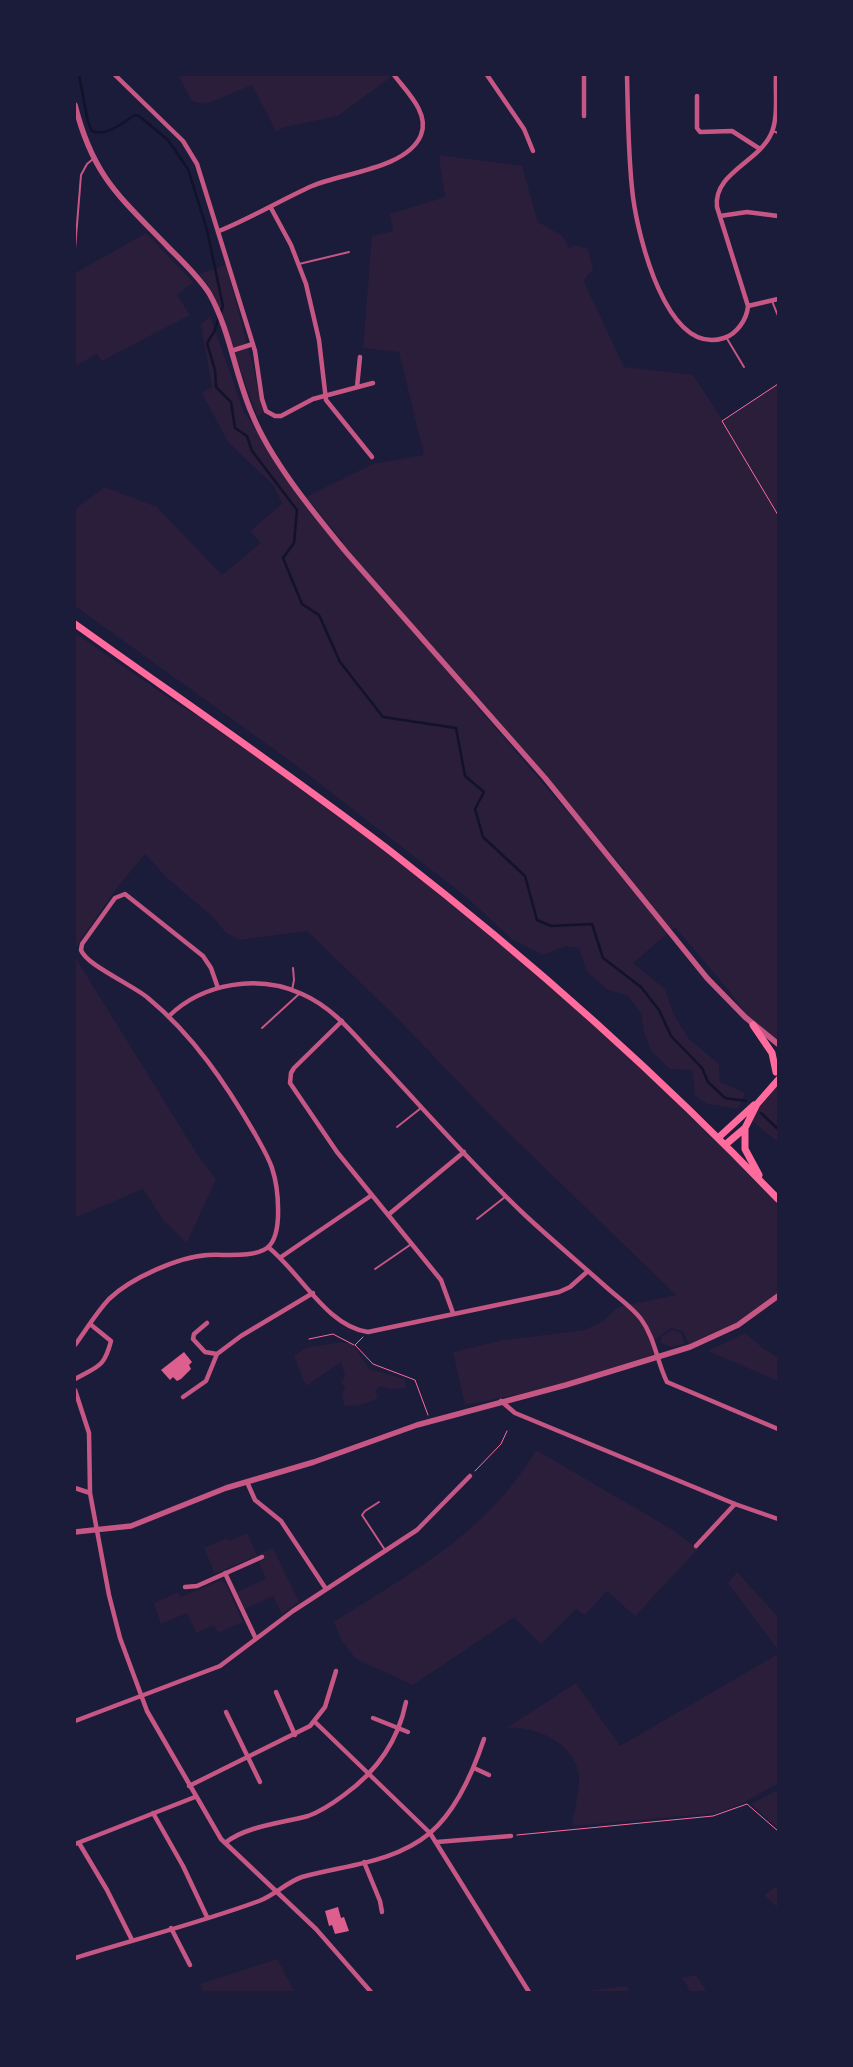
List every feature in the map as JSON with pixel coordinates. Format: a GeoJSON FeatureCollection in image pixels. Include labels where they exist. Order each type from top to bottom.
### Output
{"type":"FeatureCollection","features":[{"type":"Feature","properties":{"kind":"main road"},"geometry":{"type":"LineString","coordinates":[[75,624],[276,766],[465,910],[592,1019],[718,1138],[778,1199]]}},
{"type":"Feature","properties":{"kind":"main road"},"geometry":{"type":"LineString","coordinates":[[725,1146],[745,1128],[757,1104],[777,1074],[772,1054],[754,1025]]}},
{"type":"Feature","properties":{"kind":"main road"},"geometry":{"type":"LineString","coordinates":[[718,1138],[738,1118],[757,1104]]}},
{"type":"Feature","properties":{"kind":"main road"},"geometry":{"type":"LineString","coordinates":[[745,1128],[745,1149],[765,1186]]}},
{"type":"Feature","properties":{"kind":"street"},"geometry":{"type":"LineString","coordinates":[[115,75],[188,148],[201,174],[253,344],[262,399],[269,414],[281,416],[324,395],[357,386],[373,384]]}},
{"type":"Feature","properties":{"kind":"street"},"geometry":{"type":"LineString","coordinates":[[219,231],[271,208],[314,185],[368,170],[411,149],[421,135],[422,119],[418,108],[394,75]]}},
{"type":"Feature","properties":{"kind":"street"},"geometry":{"type":"LineString","coordinates":[[487,75],[527,133],[533,151]]}},
{"type":"Feature","properties":{"kind":"street"},"geometry":{"type":"LineString","coordinates":[[584,75],[584,116]]}},
{"type":"Feature","properties":{"kind":"street"},"geometry":{"type":"LineString","coordinates":[[628,75],[633,194],[639,230],[668,308],[679,323],[688,331],[705,339],[726,337],[740,326],[748,306],[717,201],[720,188],[760,149],[773,131],[776,75]]}},
{"type":"Feature","properties":{"kind":"street"},"geometry":{"type":"LineString","coordinates":[[697,96],[697,128],[700,132],[732,131],[760,149]]}},
{"type":"Feature","properties":{"kind":"street"},"geometry":{"type":"LineString","coordinates":[[75,105],[84,138],[93,160],[116,193],[199,280],[218,313],[244,393],[260,432],[319,519],[545,778],[707,978],[754,1025],[778,1044]]}},
{"type":"Feature","properties":{"kind":"street"},"geometry":{"type":"LineString","coordinates":[[271,208],[299,264],[317,329],[324,395],[328,406],[372,458]]}},
{"type":"Feature","properties":{"kind":"street"},"geometry":{"type":"LineString","coordinates":[[720,216],[747,212],[778,216]]}},
{"type":"Feature","properties":{"kind":"street"},"geometry":{"type":"LineString","coordinates":[[748,306],[778,299]]}},
{"type":"Feature","properties":{"kind":"street"},"geometry":{"type":"LineString","coordinates":[[230,351],[253,344]]}},
{"type":"Feature","properties":{"kind":"street"},"geometry":{"type":"LineString","coordinates":[[357,386],[360,357]]}},
{"type":"Feature","properties":{"kind":"street"},"geometry":{"type":"LineString","coordinates":[[75,1344],[114,1295],[174,1261],[193,1256],[257,1252],[268,1247],[276,1236],[278,1205],[276,1181],[268,1157],[243,1114],[215,1072],[169,1016],[134,987],[88,960],[80,950],[85,938],[112,901],[119,895],[125,894],[202,956],[211,968],[218,988]]}},
{"type":"Feature","properties":{"kind":"street"},"geometry":{"type":"LineString","coordinates":[[169,1016],[194,998],[218,988],[257,984],[292,990],[324,1006],[342,1021],[505,1196],[641,1319],[659,1356],[664,1376],[673,1386],[778,1429]]}},
{"type":"Feature","properties":{"kind":"street"},"geometry":{"type":"LineString","coordinates":[[342,1021],[294,1068],[290,1073],[290,1083],[337,1152],[443,1284],[453,1313]]}},
{"type":"Feature","properties":{"kind":"street"},"geometry":{"type":"LineString","coordinates":[[388,1214],[464,1152]]}},
{"type":"Feature","properties":{"kind":"street"},"geometry":{"type":"LineString","coordinates":[[281,1257],[372,1195]]}},
{"type":"Feature","properties":{"kind":"street"},"geometry":{"type":"LineString","coordinates":[[268,1247],[281,1257],[342,1324],[368,1332],[559,1292],[576,1283],[588,1271]]}},
{"type":"Feature","properties":{"kind":"street"},"geometry":{"type":"LineString","coordinates":[[183,1397],[206,1381],[217,1354],[241,1336],[313,1293]]}},
{"type":"Feature","properties":{"kind":"street"},"geometry":{"type":"LineString","coordinates":[[75,1532],[131,1526],[247,1482],[314,1462],[430,1421],[566,1385],[690,1347],[738,1325],[778,1296]]}},
{"type":"Feature","properties":{"kind":"street"},"geometry":{"type":"LineString","coordinates":[[207,1323],[194,1334],[193,1339],[205,1352],[217,1354]]}},
{"type":"Feature","properties":{"kind":"street"},"geometry":{"type":"LineString","coordinates":[[75,1379],[104,1362],[111,1341],[90,1324]]}},
{"type":"Feature","properties":{"kind":"street"},"geometry":{"type":"LineString","coordinates":[[75,1390],[89,1433],[90,1493],[116,1624],[141,1696],[195,1797],[225,1843],[316,1929],[371,1992]]}},
{"type":"Feature","properties":{"kind":"street"},"geometry":{"type":"LineString","coordinates":[[501,1402],[506,1408],[515,1413],[735,1504],[778,1519]]}},
{"type":"Feature","properties":{"kind":"street"},"geometry":{"type":"LineString","coordinates":[[75,1721],[212,1670],[236,1656],[256,1639],[326,1589],[423,1525],[470,1476]]}},
{"type":"Feature","properties":{"kind":"street"},"geometry":{"type":"LineString","coordinates":[[247,1482],[255,1500],[281,1521],[326,1589]]}},
{"type":"Feature","properties":{"kind":"street"},"geometry":{"type":"LineString","coordinates":[[75,1488],[90,1493]]}},
{"type":"Feature","properties":{"kind":"street"},"geometry":{"type":"LineString","coordinates":[[696,1546],[735,1504]]}},
{"type":"Feature","properties":{"kind":"street"},"geometry":{"type":"LineString","coordinates":[[184,1587],[198,1586],[262,1557]]}},
{"type":"Feature","properties":{"kind":"street"},"geometry":{"type":"LineString","coordinates":[[225,1573],[256,1639]]}},
{"type":"Feature","properties":{"kind":"street"},"geometry":{"type":"LineString","coordinates":[[189,1786],[295,1735],[315,1722],[328,1701],[336,1671]]}},
{"type":"Feature","properties":{"kind":"street"},"geometry":{"type":"LineString","coordinates":[[276,1692],[295,1735]]}},
{"type":"Feature","properties":{"kind":"street"},"geometry":{"type":"LineString","coordinates":[[225,1843],[238,1835],[326,1809],[369,1774],[383,1757],[399,1728],[406,1702]]}},
{"type":"Feature","properties":{"kind":"street"},"geometry":{"type":"LineString","coordinates":[[226,1712],[260,1782]]}},
{"type":"Feature","properties":{"kind":"street"},"geometry":{"type":"LineString","coordinates":[[372,1718],[408,1732]]}},
{"type":"Feature","properties":{"kind":"street"},"geometry":{"type":"LineString","coordinates":[[315,1722],[430,1833],[529,1992]]}},
{"type":"Feature","properties":{"kind":"street"},"geometry":{"type":"LineString","coordinates":[[75,1958],[259,1901],[301,1878],[396,1853],[430,1833],[454,1804],[474,1768],[484,1739]]}},
{"type":"Feature","properties":{"kind":"street"},"geometry":{"type":"LineString","coordinates":[[474,1768],[489,1775]]}},
{"type":"Feature","properties":{"kind":"street"},"geometry":{"type":"LineString","coordinates":[[132,1940],[107,1890],[77,1843],[195,1797]]}},
{"type":"Feature","properties":{"kind":"street"},"geometry":{"type":"LineString","coordinates":[[153,1813],[184,1866],[207,1917]]}},
{"type":"Feature","properties":{"kind":"street"},"geometry":{"type":"LineString","coordinates":[[437,1842],[511,1836]]}},
{"type":"Feature","properties":{"kind":"street"},"geometry":{"type":"LineString","coordinates":[[364,1862],[380,1901],[382,1912]]}},
{"type":"Feature","properties":{"kind":"street"},"geometry":{"type":"LineString","coordinates":[[171,1928],[190,1965]]}},
{"type":"Feature","properties":{"kind":"lane"},"geometry":{"type":"LineString","coordinates":[[773,131],[778,133]]}},
{"type":"Feature","properties":{"kind":"lane"},"geometry":{"type":"LineString","coordinates":[[75,249],[80,174],[87,164],[93,160]]}},
{"type":"Feature","properties":{"kind":"lane"},"geometry":{"type":"LineString","coordinates":[[299,264],[349,252]]}},
{"type":"Feature","properties":{"kind":"lane"},"geometry":{"type":"LineString","coordinates":[[772,301],[778,316]]}},
{"type":"Feature","properties":{"kind":"lane"},"geometry":{"type":"LineString","coordinates":[[726,337],[744,367]]}},
{"type":"Feature","properties":{"kind":"lane"},"geometry":{"type":"LineString","coordinates":[[292,990],[294,968]]}},
{"type":"Feature","properties":{"kind":"lane"},"geometry":{"type":"LineString","coordinates":[[262,1028],[300,993]]}},
{"type":"Feature","properties":{"kind":"lane"},"geometry":{"type":"LineString","coordinates":[[398,1127],[422,1107]]}},
{"type":"Feature","properties":{"kind":"lane"},"geometry":{"type":"LineString","coordinates":[[477,1219],[505,1196]]}},
{"type":"Feature","properties":{"kind":"lane"},"geometry":{"type":"LineString","coordinates":[[376,1270],[411,1244]]}},
{"type":"Feature","properties":{"kind":"lane"},"geometry":{"type":"LineString","coordinates":[[379,1502],[364,1511],[362,1515],[385,1550]]}},
{"type":"Feature","properties":{"kind":"path"},"geometry":{"type":"LineString","coordinates":[[778,384],[722,421],[778,515]]}},
{"type":"Feature","properties":{"kind":"path"},"geometry":{"type":"LineString","coordinates":[[355,1345],[368,1332]]}},
{"type":"Feature","properties":{"kind":"path"},"geometry":{"type":"LineString","coordinates":[[309,1339],[332,1334],[355,1345],[373,1364],[415,1380],[430,1421]]}},
{"type":"Feature","properties":{"kind":"path"},"geometry":{"type":"LineString","coordinates":[[470,1476],[501,1444],[507,1431]]}},
{"type":"Feature","properties":{"kind":"path"},"geometry":{"type":"LineString","coordinates":[[511,1836],[713,1816],[746,1804],[778,1831]]}},
{"type":"Feature","properties":{"kind":"shaded area"},"geometry":{"type":"Polygon","coordinates":[[[178,75],[390,75],[391,77],[338,116],[285,127],[276,131],[252,85],[203,104],[192,101],[178,75]]]}},
{"type":"Feature","properties":{"kind":"shaded area"},"geometry":{"type":"Polygon","coordinates":[[[440,155],[522,166],[538,222],[563,236],[569,249],[573,245],[588,249],[593,270],[584,282],[624,367],[693,375],[723,421],[778,384],[778,1044],[753,1025],[730,992],[675,927],[633,963],[665,989],[673,1013],[688,1038],[719,1064],[720,1082],[745,1093],[738,1109],[707,1104],[695,1096],[692,1070],[670,1069],[652,1052],[644,1033],[641,1013],[627,995],[608,990],[587,972],[579,948],[565,946],[543,955],[512,939],[464,895],[289,760],[75,606],[75,509],[105,487],[157,507],[222,575],[261,543],[250,531],[282,504],[274,486],[228,442],[202,393],[212,387],[201,325],[210,316],[244,412],[302,500],[337,546],[343,542],[306,497],[373,464],[424,455],[399,352],[363,348],[372,236],[393,231],[390,214],[445,197],[440,155]],[[478,697],[472,701],[621,874],[625,870],[478,697]]]}},
{"type":"Feature","properties":{"kind":"shaded area"},"geometry":{"type":"Polygon","coordinates":[[[146,233],[193,282],[177,295],[190,315],[102,361],[97,354],[75,366],[75,273],[146,233]]]}},
{"type":"Feature","properties":{"kind":"shaded area"},"geometry":{"type":"Polygon","coordinates":[[[226,265],[252,362],[263,413],[257,416],[217,304],[209,287],[199,274],[226,265]]]}},
{"type":"Feature","properties":{"kind":"shaded area"},"geometry":{"type":"Polygon","coordinates":[[[75,633],[179,705],[235,737],[354,824],[592,1019],[778,1199],[778,1296],[761,1310],[690,1347],[683,1331],[671,1328],[653,1341],[659,1356],[566,1385],[465,1405],[453,1352],[504,1340],[584,1330],[602,1322],[618,1307],[676,1295],[489,1114],[398,1019],[307,931],[240,940],[225,932],[214,918],[166,877],[145,854],[119,885],[75,948],[75,633]]]}},
{"type":"Feature","properties":{"kind":"shaded area"},"geometry":{"type":"Polygon","coordinates":[[[75,957],[199,1157],[216,1179],[187,1243],[164,1221],[143,1189],[75,1218],[75,957]]]}},
{"type":"Feature","properties":{"kind":"shaded area"},"geometry":{"type":"Polygon","coordinates":[[[778,1080],[778,1142],[746,1116],[778,1080]]]}},
{"type":"Feature","properties":{"kind":"shaded area"},"geometry":{"type":"Polygon","coordinates":[[[673,1330],[681,1333],[685,1344],[671,1347],[660,1343],[662,1336],[673,1330]]]}},
{"type":"Feature","properties":{"kind":"shaded area"},"geometry":{"type":"Polygon","coordinates":[[[745,1333],[764,1349],[778,1357],[778,1381],[708,1351],[745,1333]]]}},
{"type":"Feature","properties":{"kind":"shaded area"},"geometry":{"type":"Polygon","coordinates":[[[335,1343],[352,1343],[369,1369],[405,1379],[406,1388],[390,1389],[379,1386],[375,1391],[378,1398],[357,1405],[344,1405],[342,1395],[345,1387],[341,1383],[345,1376],[341,1362],[306,1386],[294,1356],[305,1348],[335,1343]]]}},
{"type":"Feature","properties":{"kind":"shaded area"},"geometry":{"type":"Polygon","coordinates":[[[536,1450],[673,1530],[698,1549],[635,1616],[607,1591],[585,1615],[576,1609],[541,1644],[514,1617],[413,1685],[356,1659],[342,1641],[334,1622],[392,1586],[471,1528],[495,1505],[536,1450]]]}},
{"type":"Feature","properties":{"kind":"shaded area"},"geometry":{"type":"Polygon","coordinates":[[[247,1533],[257,1555],[273,1548],[299,1602],[282,1614],[273,1596],[245,1609],[237,1592],[266,1579],[259,1562],[264,1560],[261,1554],[215,1574],[204,1548],[227,1538],[229,1541],[247,1533]]]}},
{"type":"Feature","properties":{"kind":"shaded area"},"geometry":{"type":"Polygon","coordinates":[[[737,1572],[778,1617],[778,1650],[728,1583],[737,1572]]]}},
{"type":"Feature","properties":{"kind":"shaded area"},"geometry":{"type":"Polygon","coordinates":[[[222,1580],[226,1584],[243,1622],[218,1633],[214,1625],[196,1633],[187,1613],[161,1624],[154,1603],[178,1592],[180,1597],[222,1580]]]}},
{"type":"Feature","properties":{"kind":"shaded area"},"geometry":{"type":"Polygon","coordinates":[[[778,1654],[778,1783],[745,1802],[717,1813],[572,1826],[579,1775],[576,1763],[570,1753],[552,1738],[541,1733],[517,1728],[506,1728],[576,1683],[620,1746],[778,1654]]]}},
{"type":"Feature","properties":{"kind":"shaded area"},"geometry":{"type":"Polygon","coordinates":[[[778,1790],[778,1828],[751,1804],[778,1790]]]}},
{"type":"Feature","properties":{"kind":"shaded area"},"geometry":{"type":"Polygon","coordinates":[[[778,1885],[778,1908],[764,1895],[778,1885]]]}},
{"type":"Feature","properties":{"kind":"shaded area"},"geometry":{"type":"Polygon","coordinates":[[[277,1959],[295,1992],[204,1992],[200,1984],[277,1959]]]}},
{"type":"Feature","properties":{"kind":"shaded area"},"geometry":{"type":"Polygon","coordinates":[[[696,1975],[707,1992],[691,1992],[682,1978],[696,1975]]]}},
{"type":"Feature","properties":{"kind":"shaded area"},"geometry":{"type":"Polygon","coordinates":[[[626,1986],[631,1992],[587,1991],[626,1986]]]}},
{"type":"Feature","properties":{"kind":"building"},"geometry":{"type":"Polygon","coordinates":[[[184,1352],[192,1362],[189,1365],[191,1369],[181,1379],[177,1381],[173,1377],[170,1380],[161,1370],[184,1352]]]}},
{"type":"Feature","properties":{"kind":"building"},"geometry":{"type":"Polygon","coordinates":[[[338,1907],[341,1918],[344,1917],[349,1931],[335,1934],[332,1925],[329,1926],[325,1911],[338,1907]]]}},
{"type":"Feature","properties":{"kind":"waterway"},"geometry":{"type":"LineString","coordinates":[[79,75],[88,122],[92,131],[109,131],[135,115],[139,116],[168,140],[188,169],[207,230],[223,306],[214,332],[207,343],[215,370],[216,387],[231,402],[235,428],[247,436],[252,451],[297,510],[294,543],[283,558],[302,604],[319,615],[340,662],[383,717],[456,728],[465,776],[484,792],[475,809],[483,837],[525,876],[537,920],[551,926],[592,924],[603,958],[641,987],[659,1010],[671,1036],[702,1068],[708,1082],[725,1098],[746,1101]]}},
{"type":"Feature","properties":{"kind":"waterway"},"geometry":{"type":"LineString","coordinates":[[761,1113],[778,1129]]}}]}
